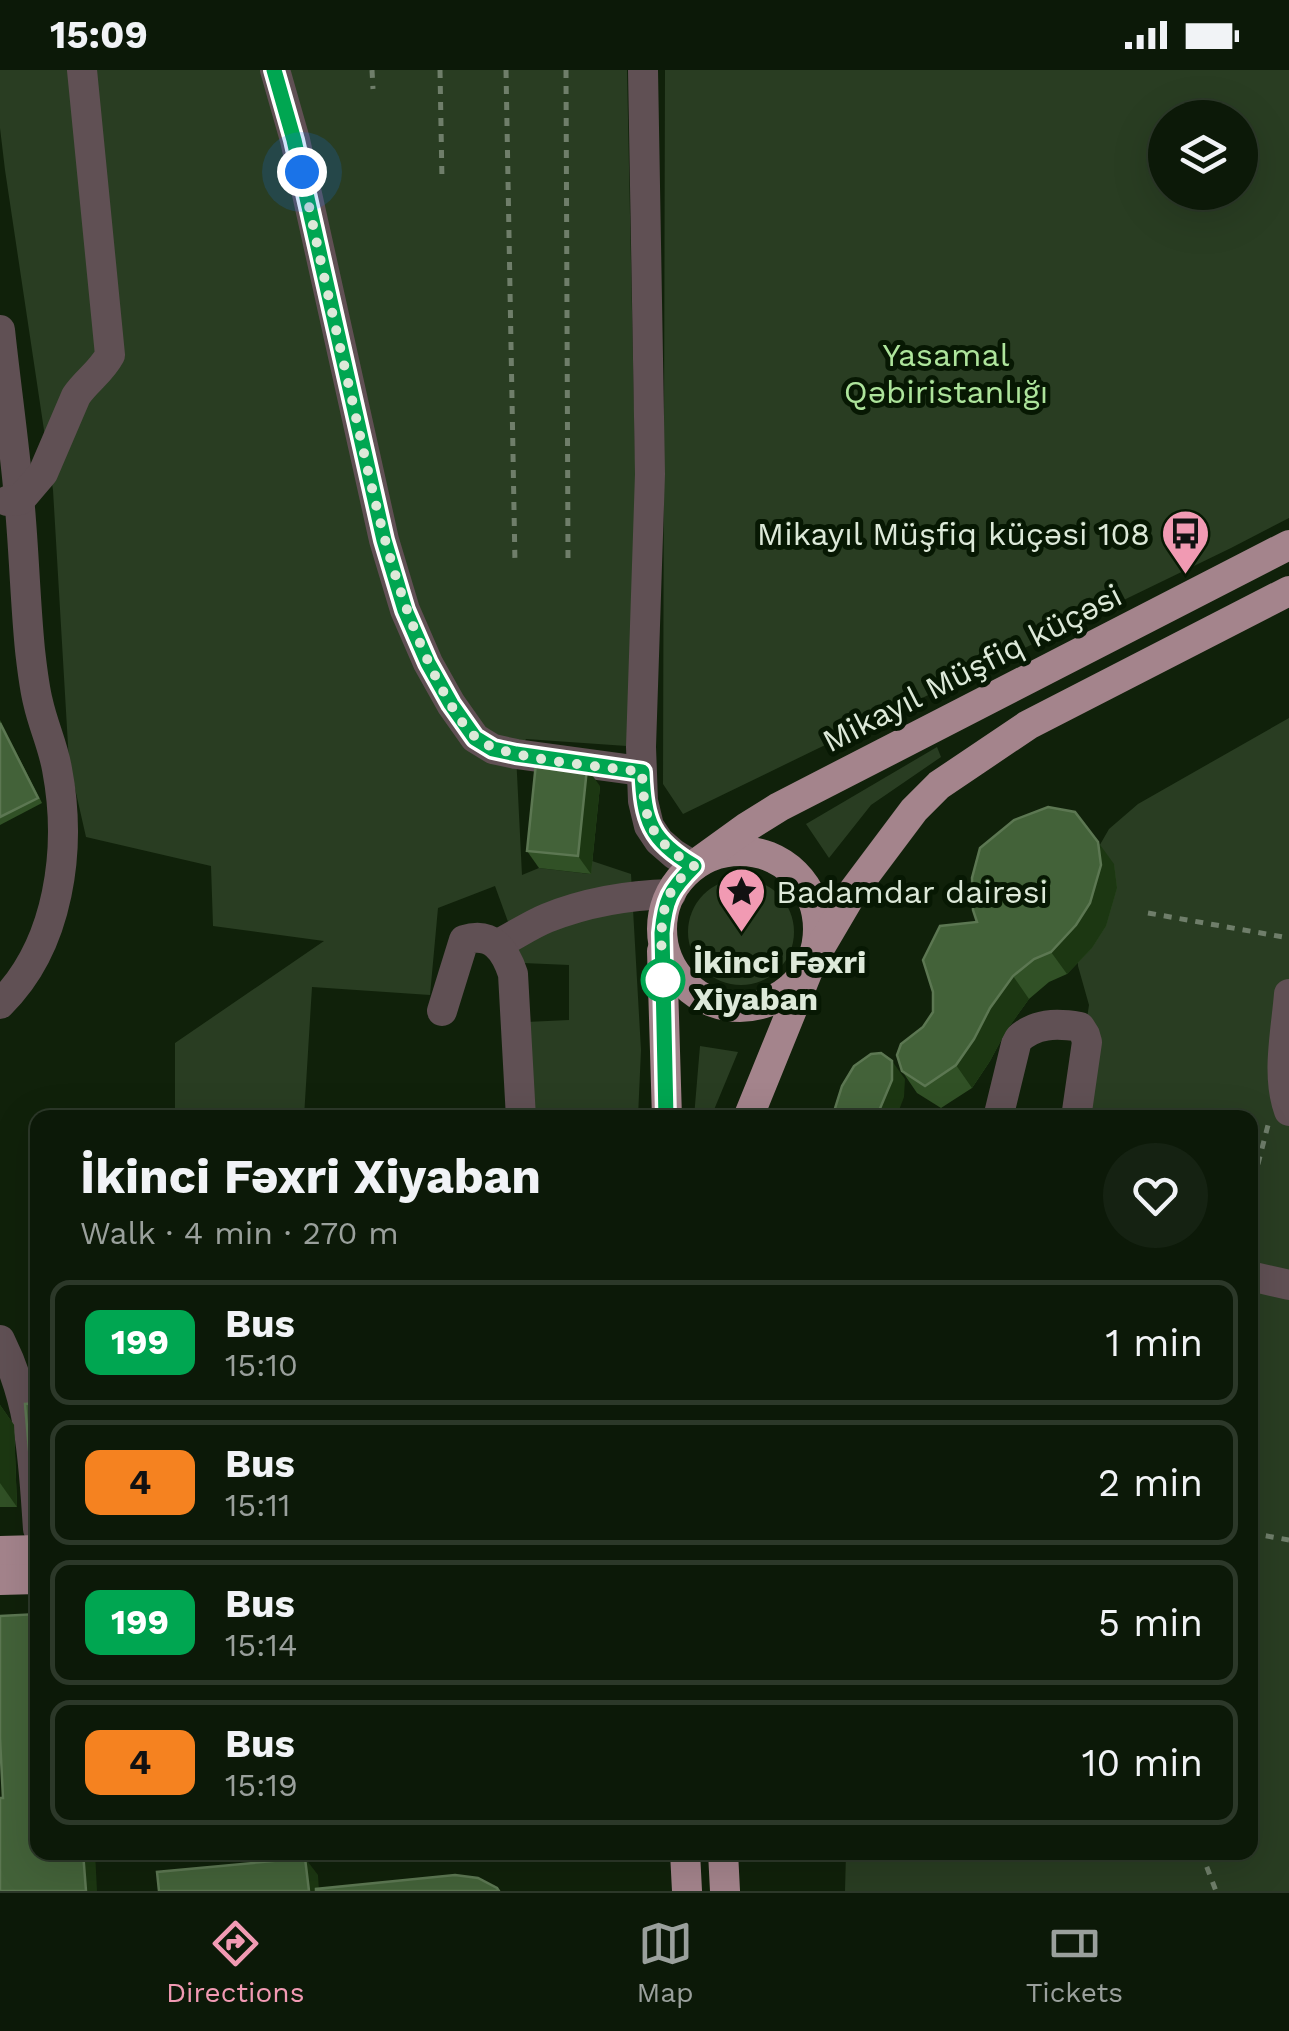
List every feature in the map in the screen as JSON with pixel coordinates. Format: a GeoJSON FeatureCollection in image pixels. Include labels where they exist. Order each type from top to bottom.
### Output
{"type":"FeatureCollection","features":[{"type":"Feature","properties":{"kind":"main road","name":"Mikayıl Müşfiq küçəsi"},"geometry":{"type":"LineString","coordinates":[[694,866],[746,827],[807,792],[1289,545]]}},
{"type":"Feature","properties":{"kind":"main road"},"geometry":{"type":"LineString","coordinates":[[662,933],[667,958],[680,980],[700,997],[725,1006],[750,1007],[775,999],[796,984],[854,890],[914,810],[939,785],[1028,725],[1289,591]]}},
{"type":"Feature","properties":{"kind":"main road"},"geometry":{"type":"LineString","coordinates":[[664,1110],[664,908],[676,884],[694,866],[717,854],[742,851],[768,856],[790,869],[807,888],[817,912],[818,938],[751,1110]]}},
{"type":"Feature","properties":{"kind":"main road"},"geometry":{"type":"LineString","coordinates":[[0,1551],[30,1550]]}},
{"type":"Feature","properties":{"kind":"main road"},"geometry":{"type":"LineString","coordinates":[[0,1580],[30,1579]]}},
{"type":"Feature","properties":{"kind":"main road"},"geometry":{"type":"LineString","coordinates":[[685,1860],[687,1891]]}},
{"type":"Feature","properties":{"kind":"main road"},"geometry":{"type":"LineString","coordinates":[[724,1860],[725,1891]]}},
{"type":"Feature","properties":{"kind":"lane"},"geometry":{"type":"LineString","coordinates":[[10,501],[43,473],[76,396],[110,355],[82,70]]}},
{"type":"Feature","properties":{"kind":"lane"},"geometry":{"type":"LineString","coordinates":[[274,70],[294,140],[384,540],[405,610],[428,663],[475,738],[493,749],[642,772]]}},
{"type":"Feature","properties":{"kind":"lane"},"geometry":{"type":"LineString","coordinates":[[644,70],[650,474],[643,801],[648,826],[659,841],[694,866]]}},
{"type":"Feature","properties":{"kind":"lane"},"geometry":{"type":"LineString","coordinates":[[0,330],[10,501],[30,652],[64,808],[64,850],[44,934],[29,970],[0,1004]]}},
{"type":"Feature","properties":{"kind":"lane"},"geometry":{"type":"LineString","coordinates":[[498,944],[548,918],[580,908],[637,895],[671,894]]}},
{"type":"Feature","properties":{"kind":"lane"},"geometry":{"type":"LineString","coordinates":[[442,1011],[464,940],[474,937],[498,944],[513,974],[520,1110]]}},
{"type":"Feature","properties":{"kind":"lane"},"geometry":{"type":"LineString","coordinates":[[1279,1118],[1285,1100],[1282,1074],[1289,994]]}},
{"type":"Feature","properties":{"kind":"lane"},"geometry":{"type":"LineString","coordinates":[[1000,1110],[1017,1040],[1037,1027],[1051,1024],[1080,1028],[1085,1035],[1077,1110]]}},
{"type":"Feature","properties":{"kind":"lane"},"geometry":{"type":"LineString","coordinates":[[1258,1278],[1289,1285]]}},
{"type":"Feature","properties":{"kind":"lane"},"geometry":{"type":"LineString","coordinates":[[0,1340],[18,1378],[30,1430]]}},
{"type":"Feature","properties":{"kind":"path"},"geometry":{"type":"LineString","coordinates":[[372,70],[372,89]]}},
{"type":"Feature","properties":{"kind":"path"},"geometry":{"type":"LineString","coordinates":[[440,70],[442,182]]}},
{"type":"Feature","properties":{"kind":"path"},"geometry":{"type":"LineString","coordinates":[[506,70],[515,564]]}},
{"type":"Feature","properties":{"kind":"path"},"geometry":{"type":"LineString","coordinates":[[566,70],[568,558]]}},
{"type":"Feature","properties":{"kind":"path"},"geometry":{"type":"LineString","coordinates":[[1148,913],[1289,938]]}},
{"type":"Feature","properties":{"kind":"path"},"geometry":{"type":"LineString","coordinates":[[1258,1174],[1279,1118]]}},
{"type":"Feature","properties":{"kind":"path"},"geometry":{"type":"LineString","coordinates":[[1258,1534],[1289,1540]]}},
{"type":"Feature","properties":{"kind":"path"},"geometry":{"type":"LineString","coordinates":[[1204,1860],[1216,1891]]}},
{"type":"Feature","properties":{"kind":"green space"},"geometry":{"type":"Polygon","coordinates":[[[0,70],[627,70],[641,747],[526,739],[516,754],[522,875],[539,868],[590,874],[592,861],[631,874],[641,1050],[638,1110],[530,1110],[526,1022],[569,1020],[569,965],[523,963],[495,886],[438,908],[430,995],[312,987],[304,1110],[175,1110],[175,1043],[324,941],[213,926],[211,866],[86,837],[69,762],[53,490],[0,128],[0,70]]]}},
{"type":"Feature","properties":{"kind":"green space","name":"Yasamal Qəbiristanlığı"},"geometry":{"type":"Polygon","coordinates":[[[665,70],[1289,70],[1289,518],[683,814],[663,784],[665,70]]]}},
{"type":"Feature","properties":{"kind":"green space"},"geometry":{"type":"Polygon","coordinates":[[[1289,718],[1289,1891],[845,1891],[846,1860],[1258,1860],[1258,1110],[1073,1110],[1089,1005],[1078,966],[1076,918],[1086,869],[1109,829],[1138,804],[1289,718]]]}},
{"type":"Feature","properties":{"kind":"green space"},"geometry":{"type":"Polygon","coordinates":[[[937,747],[941,757],[871,805],[829,858],[806,824],[937,747]]]}},
{"type":"Feature","properties":{"kind":"green space","name":"Badamdar dairəsi"},"geometry":{"type":"Polygon","coordinates":[[[741,879],[761,883],[779,894],[790,912],[794,932],[790,952],[779,970],[761,981],[741,985],[721,981],[703,970],[692,952],[688,932],[692,912],[703,894],[721,883],[741,879]]]}},
{"type":"Feature","properties":{"kind":"green space"},"geometry":{"type":"Polygon","coordinates":[[[700,1046],[738,1052],[714,1110],[695,1110],[700,1046]]]}},
{"type":"Feature","properties":{"kind":"building"},"geometry":{"type":"Polygon","coordinates":[[[0,723],[38,798],[0,817],[0,723]]]}},
{"type":"Feature","properties":{"kind":"building"},"geometry":{"type":"Polygon","coordinates":[[[536,763],[587,768],[578,856],[527,851],[536,763]]]}},
{"type":"Feature","properties":{"kind":"building"},"geometry":{"type":"Polygon","coordinates":[[[1048,807],[1075,812],[1098,842],[1101,865],[1090,903],[1051,952],[1034,959],[1013,976],[956,1065],[925,1086],[902,1071],[897,1055],[901,1044],[923,1027],[933,1012],[933,992],[923,960],[940,926],[977,922],[972,878],[980,848],[1014,820],[1048,807]]]}},
{"type":"Feature","properties":{"kind":"building"},"geometry":{"type":"Polygon","coordinates":[[[881,1053],[892,1061],[892,1080],[879,1110],[834,1110],[854,1066],[871,1054],[881,1053]]]}},
{"type":"Feature","properties":{"kind":"building"},"geometry":{"type":"Polygon","coordinates":[[[25,1404],[30,1404],[29,1450],[25,1404]]]}},
{"type":"Feature","properties":{"kind":"building"},"geometry":{"type":"Polygon","coordinates":[[[30,1614],[30,1860],[84,1860],[86,1891],[0,1891],[3,1798],[0,1616],[30,1614]]]}},
{"type":"Feature","properties":{"kind":"building"},"geometry":{"type":"Polygon","coordinates":[[[305,1860],[309,1891],[159,1891],[157,1872],[305,1860]]]}},
{"type":"Feature","properties":{"kind":"building"},"geometry":{"type":"Polygon","coordinates":[[[455,1875],[478,1878],[499,1891],[316,1891],[316,1889],[455,1875]]]}},
{"type":"Feature","properties":{"kind":"bus line","name":"199"},"geometry":{"type":"LineString","coordinates":[[274,70],[294,140],[384,540],[405,610],[428,663],[475,738],[493,749],[642,772],[648,826],[659,841],[694,866],[676,884],[664,908],[666,1110]]}},
{"type":"Feature","properties":{"kind":"place","name":"Mikayıl Müşfiq küçəsi 108"},"geometry":{"type":"Point","coordinates":[1185,576]}},
{"type":"Feature","properties":{"kind":"place","name":"Badamdar dairəsi"},"geometry":{"type":"Point","coordinates":[741,934]}},
{"type":"Feature","properties":{"kind":"place","name":"İkinci Fəxri Xiyaban"},"geometry":{"type":"Point","coordinates":[663,980]}},
{"type":"Feature","properties":{"kind":"route"},"geometry":{"type":"LineString","coordinates":[[302,172],[384,540],[405,610],[428,663],[475,738],[493,749],[642,772],[648,826],[659,841],[694,866],[676,884],[664,908],[663,980]]}}]}
